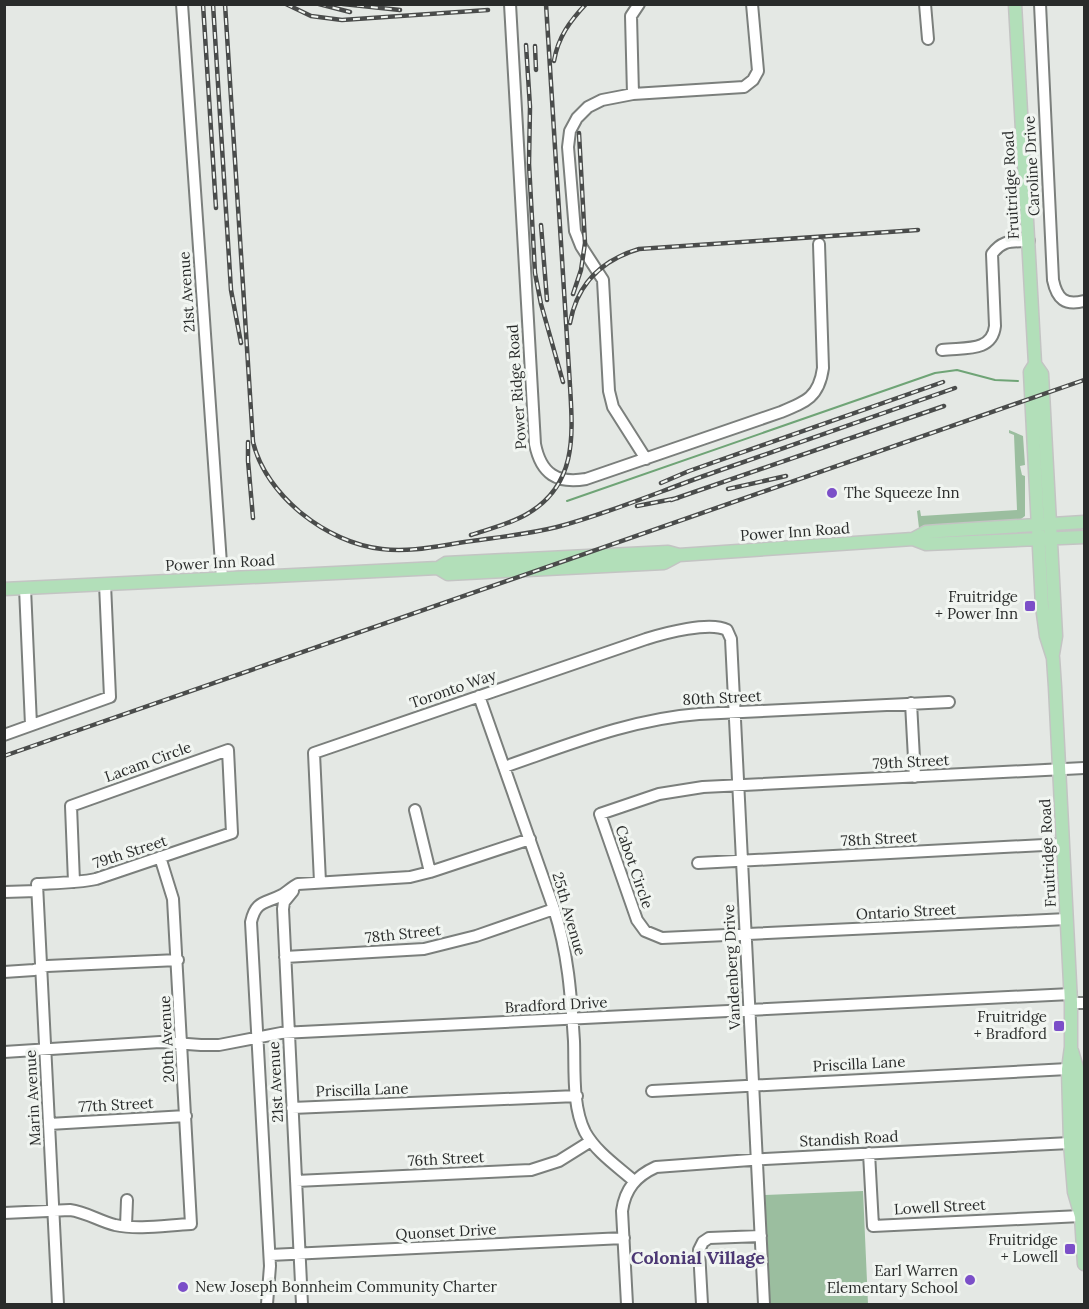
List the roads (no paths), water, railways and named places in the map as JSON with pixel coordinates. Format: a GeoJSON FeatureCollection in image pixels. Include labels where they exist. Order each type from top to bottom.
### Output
{"type":"FeatureCollection","features":[{"type":"Feature","properties":{"kind":"main road","name":"Fruitridge Road"},"geometry":{"type":"LineString","coordinates":[[1015,4],[1035,364],[1042,374],[1044,539],[1056,636],[1053,658],[1071,999],[1071,1047],[1068,1069],[1070,1143],[1074,1192],[1081,1216],[1084,1241],[1084,1263]]}},
{"type":"Feature","properties":{"kind":"main road","name":"Power Inn Road"},"geometry":{"type":"LineString","coordinates":[[4,589],[438,568],[446,563],[668,552],[679,555],[913,539],[926,532],[1084,522]]}},
{"type":"Feature","properties":{"kind":"main road","name":"Power Inn Road"},"geometry":{"type":"LineString","coordinates":[[913,539],[926,544],[1084,537]]}},
{"type":"Feature","properties":{"kind":"main road","name":"Fruitridge Road"},"geometry":{"type":"LineString","coordinates":[[1071,1047],[1077,1068],[1083,1197],[1081,1216]]}},
{"type":"Feature","properties":{"kind":"street","name":"21st Avenue"},"geometry":{"type":"LineString","coordinates":[[182,4],[222,578]]}},
{"type":"Feature","properties":{"kind":"street","name":"Power Ridge Road"},"geometry":{"type":"LineString","coordinates":[[510,4],[535,444],[538,458],[546,470],[558,478],[572,481],[586,479],[803,404],[814,395],[821,382],[823,368],[819,244]]}},
{"type":"Feature","properties":{"kind":"street"},"geometry":{"type":"LineString","coordinates":[[633,94],[631,16],[639,4]]}},
{"type":"Feature","properties":{"kind":"street"},"geometry":{"type":"LineString","coordinates":[[646,459],[613,407],[609,391],[603,280],[581,246],[575,231],[568,147],[570,131],[577,118],[588,107],[602,100],[633,94],[744,87],[753,80],[758,71],[752,4]]}},
{"type":"Feature","properties":{"kind":"street"},"geometry":{"type":"LineString","coordinates":[[925,4],[928,39]]}},
{"type":"Feature","properties":{"kind":"street","name":"Caroline Drive"},"geometry":{"type":"LineString","coordinates":[[1040,4],[1053,280],[1055,291],[1063,300],[1074,304],[1084,301]]}},
{"type":"Feature","properties":{"kind":"street"},"geometry":{"type":"LineString","coordinates":[[942,350],[990,343],[995,326],[992,254],[999,245],[1029,241]]}},
{"type":"Feature","properties":{"kind":"street"},"geometry":{"type":"LineString","coordinates":[[4,735],[110,697],[105,584]]}},
{"type":"Feature","properties":{"kind":"street"},"geometry":{"type":"LineString","coordinates":[[25,588],[31,725]]}},
{"type":"Feature","properties":{"kind":"street","name":"Toronto Way"},"geometry":{"type":"LineString","coordinates":[[320,882],[314,753],[663,634],[718,626],[727,630]]}},
{"type":"Feature","properties":{"kind":"street","name":"Vandenberg Drive"},"geometry":{"type":"LineString","coordinates":[[727,630],[731,639],[764,1305]]}},
{"type":"Feature","properties":{"kind":"street","name":"25th Avenue"},"geometry":{"type":"LineString","coordinates":[[479,696],[554,909],[568,962],[577,1096],[581,1122],[591,1141],[634,1181]]}},
{"type":"Feature","properties":{"kind":"street","name":"80th Street"},"geometry":{"type":"LineString","coordinates":[[504,767],[641,721],[682,715],[948,702]]}},
{"type":"Feature","properties":{"kind":"street"},"geometry":{"type":"LineString","coordinates":[[911,703],[915,777]]}},
{"type":"Feature","properties":{"kind":"street","name":"Lacam Circle"},"geometry":{"type":"LineString","coordinates":[[74,882],[71,806],[228,750],[232,833]]}},
{"type":"Feature","properties":{"kind":"street","name":"79th Street"},"geometry":{"type":"LineString","coordinates":[[738,785],[1084,768]]}},
{"type":"Feature","properties":{"kind":"street","name":"Cabot Circle"},"geometry":{"type":"LineString","coordinates":[[738,785],[670,792],[637,800],[600,814],[637,920],[645,931],[656,937],[668,939],[746,935]]}},
{"type":"Feature","properties":{"kind":"street"},"geometry":{"type":"LineString","coordinates":[[415,810],[430,872]]}},
{"type":"Feature","properties":{"kind":"street","name":"79th Street"},"geometry":{"type":"LineString","coordinates":[[4,892],[37,891],[37,884],[96,879],[232,833]]}},
{"type":"Feature","properties":{"kind":"street"},"geometry":{"type":"LineString","coordinates":[[256,908],[261,903],[296,885],[395,879],[430,872],[530,839]]}},
{"type":"Feature","properties":{"kind":"street","name":"78th Street"},"geometry":{"type":"LineString","coordinates":[[698,862],[1063,844]]}},
{"type":"Feature","properties":{"kind":"street","name":"20th Avenue"},"geometry":{"type":"LineString","coordinates":[[126,1226],[191,1224],[173,898],[160,857]]}},
{"type":"Feature","properties":{"kind":"street","name":"21st Avenue"},"geometry":{"type":"LineString","coordinates":[[302,1305],[284,902],[303,884]]}},
{"type":"Feature","properties":{"kind":"street","name":"Marin Avenue"},"geometry":{"type":"LineString","coordinates":[[37,891],[58,1305]]}},
{"type":"Feature","properties":{"kind":"street"},"geometry":{"type":"LineString","coordinates":[[256,908],[262,906],[273,908],[284,928]]}},
{"type":"Feature","properties":{"kind":"street","name":"21st Avenue"},"geometry":{"type":"LineString","coordinates":[[256,908],[252,930],[270,1256],[267,1305]]}},
{"type":"Feature","properties":{"kind":"street","name":"78th Street"},"geometry":{"type":"LineString","coordinates":[[285,957],[424,949],[476,936],[554,909]]}},
{"type":"Feature","properties":{"kind":"street","name":"Ontario Street"},"geometry":{"type":"LineString","coordinates":[[746,935],[1067,919]]}},
{"type":"Feature","properties":{"kind":"street"},"geometry":{"type":"LineString","coordinates":[[4,972],[178,960]]}},
{"type":"Feature","properties":{"kind":"street","name":"Bradford Drive"},"geometry":{"type":"LineString","coordinates":[[45,1050],[160,1042],[219,1045],[289,1033],[749,1010],[1071,999],[1084,1003]]}},
{"type":"Feature","properties":{"kind":"street"},"geometry":{"type":"LineString","coordinates":[[4,1052],[45,1050]]}},
{"type":"Feature","properties":{"kind":"street","name":"Priscilla Lane"},"geometry":{"type":"LineString","coordinates":[[652,1091],[1068,1069]]}},
{"type":"Feature","properties":{"kind":"street","name":"Priscilla Lane"},"geometry":{"type":"LineString","coordinates":[[292,1108],[577,1096]]}},
{"type":"Feature","properties":{"kind":"street","name":"77th Street"},"geometry":{"type":"LineString","coordinates":[[49,1124],[186,1116]]}},
{"type":"Feature","properties":{"kind":"street","name":"76th Street"},"geometry":{"type":"LineString","coordinates":[[296,1181],[531,1170],[551,1165],[591,1141]]}},
{"type":"Feature","properties":{"kind":"street","name":"Standish Road"},"geometry":{"type":"LineString","coordinates":[[634,1181],[647,1171],[664,1165],[1070,1143]]}},
{"type":"Feature","properties":{"kind":"street","name":"Lowell Street"},"geometry":{"type":"LineString","coordinates":[[869,1153],[873,1226],[1081,1216]]}},
{"type":"Feature","properties":{"kind":"street"},"geometry":{"type":"LineString","coordinates":[[627,1305],[624,1202],[634,1181]]}},
{"type":"Feature","properties":{"kind":"street"},"geometry":{"type":"LineString","coordinates":[[4,1213],[78,1211],[101,1221],[126,1226],[127,1200]]}},
{"type":"Feature","properties":{"kind":"street"},"geometry":{"type":"LineString","coordinates":[[702,1305],[699,1250],[703,1242],[709,1238],[761,1236]]}},
{"type":"Feature","properties":{"kind":"street","name":"Quonset Drive"},"geometry":{"type":"LineString","coordinates":[[270,1256],[624,1238]]}},
{"type":"Feature","properties":{"kind":"waterway"},"geometry":{"type":"LineString","coordinates":[[567,501],[935,373],[957,370],[995,380],[1018,381]]}},
{"type":"Feature","properties":{"kind":"railway"},"geometry":{"type":"LineString","coordinates":[[203,4],[216,208]]}},
{"type":"Feature","properties":{"kind":"railway"},"geometry":{"type":"LineString","coordinates":[[213,4],[231,290],[241,343]]}},
{"type":"Feature","properties":{"kind":"railway"},"geometry":{"type":"LineString","coordinates":[[225,4],[253,442],[260,462],[271,481],[302,514],[320,527],[361,545],[393,550],[427,548],[536,532],[617,508],[955,388]]}},
{"type":"Feature","properties":{"kind":"railway"},"geometry":{"type":"LineString","coordinates":[[286,4],[311,16],[342,20],[488,10]]}},
{"type":"Feature","properties":{"kind":"railway"},"geometry":{"type":"LineString","coordinates":[[319,4],[350,12]]}},
{"type":"Feature","properties":{"kind":"railway"},"geometry":{"type":"LineString","coordinates":[[343,4],[400,10]]}},
{"type":"Feature","properties":{"kind":"railway"},"geometry":{"type":"LineString","coordinates":[[471,535],[514,521],[543,502],[555,489],[563,474],[571,441],[571,405],[546,4]]}},
{"type":"Feature","properties":{"kind":"railway"},"geometry":{"type":"LineString","coordinates":[[554,61],[558,44],[565,30],[586,4]]}},
{"type":"Feature","properties":{"kind":"railway"},"geometry":{"type":"LineString","coordinates":[[526,45],[535,273],[541,304],[563,382]]}},
{"type":"Feature","properties":{"kind":"railway"},"geometry":{"type":"LineString","coordinates":[[535,46],[536,70]]}},
{"type":"Feature","properties":{"kind":"railway"},"geometry":{"type":"LineString","coordinates":[[573,294],[581,270],[585,243],[579,133]]}},
{"type":"Feature","properties":{"kind":"railway"},"geometry":{"type":"LineString","coordinates":[[541,225],[547,300]]}},
{"type":"Feature","properties":{"kind":"railway"},"geometry":{"type":"LineString","coordinates":[[570,323],[573,309],[585,285],[593,276],[614,260],[639,249],[918,230]]}},
{"type":"Feature","properties":{"kind":"railway"},"geometry":{"type":"LineString","coordinates":[[4,756],[1084,380]]}},
{"type":"Feature","properties":{"kind":"railway"},"geometry":{"type":"LineString","coordinates":[[661,483],[689,471],[943,382]]}},
{"type":"Feature","properties":{"kind":"railway"},"geometry":{"type":"LineString","coordinates":[[671,500],[944,406]]}},
{"type":"Feature","properties":{"kind":"railway"},"geometry":{"type":"LineString","coordinates":[[248,442],[253,518]]}},
{"type":"Feature","properties":{"kind":"railway"},"geometry":{"type":"LineString","coordinates":[[728,489],[786,476]]}},
{"type":"Feature","properties":{"kind":"railway"},"geometry":{"type":"LineString","coordinates":[[637,506],[678,498]]}},
{"type":"Feature","properties":{"kind":"place","name":"The Squeeze Inn"},"geometry":{"type":"Point","coordinates":[832,493]}},
{"type":"Feature","properties":{"kind":"place","name":"Fruitridge + Power Inn"},"geometry":{"type":"Point","coordinates":[1030,606]}},
{"type":"Feature","properties":{"kind":"place","name":"Fruitridge + Bradford"},"geometry":{"type":"Point","coordinates":[1059,1026]}},
{"type":"Feature","properties":{"kind":"place","name":"Fruitridge + Lowell"},"geometry":{"type":"Point","coordinates":[1070,1249]}},
{"type":"Feature","properties":{"kind":"place","name":"Earl Warren Elementary School"},"geometry":{"type":"Point","coordinates":[970,1280]}},
{"type":"Feature","properties":{"kind":"place","name":"New Joseph Bonnheim Community Charter"},"geometry":{"type":"Point","coordinates":[183,1287]}},
{"type":"Feature","properties":{"kind":"district","name":"Colonial Village"},"geometry":{"type":"Point","coordinates":[698,1258]}}]}
